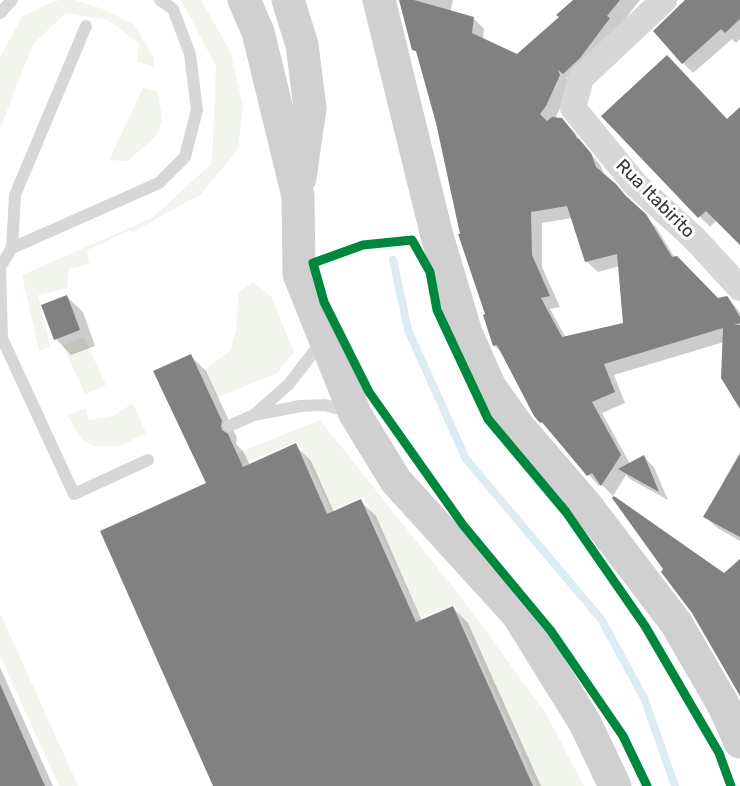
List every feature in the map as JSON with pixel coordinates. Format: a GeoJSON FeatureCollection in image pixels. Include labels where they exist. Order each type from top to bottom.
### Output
{"type":"FeatureCollection","features":[{"type":"Feature","properties":{"kind":"main road"},"geometry":{"type":"LineString","coordinates":[[244,0],[258,32],[298,196]]}},
{"type":"Feature","properties":{"kind":"main road"},"geometry":{"type":"LineString","coordinates":[[288,0],[302,45],[309,108],[298,196],[299,274],[355,414],[396,481],[518,615],[585,723],[615,786]]}},
{"type":"Feature","properties":{"kind":"main road"},"geometry":{"type":"LineString","coordinates":[[379,0],[437,236],[466,333],[490,387],[517,425],[586,505],[676,623],[724,706],[740,742]]}},
{"type":"Feature","properties":{"kind":"street","name":"Rua Itabirito"},"geometry":{"type":"LineString","coordinates":[[664,0],[581,78],[573,108],[636,185],[694,238],[740,288]]}},
{"type":"Feature","properties":{"kind":"lane"},"geometry":{"type":"LineString","coordinates":[[0,13],[12,0]]}},
{"type":"Feature","properties":{"kind":"lane"},"geometry":{"type":"LineString","coordinates":[[12,248],[159,183],[185,157],[197,110],[190,54],[172,9],[160,0]]}},
{"type":"Feature","properties":{"kind":"lane"},"geometry":{"type":"LineString","coordinates":[[86,26],[15,195],[12,248],[0,267],[2,338],[74,494],[148,460]]}},
{"type":"Feature","properties":{"kind":"lane"},"geometry":{"type":"LineString","coordinates":[[229,426],[254,414],[289,384],[325,337]]}},
{"type":"Feature","properties":{"kind":"lane"},"geometry":{"type":"LineString","coordinates":[[254,414],[300,406],[325,405],[355,414]]}},
{"type":"Feature","properties":{"kind":"shaded area"},"geometry":{"type":"Polygon","coordinates":[[[60,0],[75,0],[103,9],[134,25],[154,58],[154,67],[137,62],[139,44],[108,20],[66,13],[33,44],[0,129],[0,57],[22,17],[60,0]]]}},
{"type":"Feature","properties":{"kind":"shaded area"},"geometry":{"type":"Polygon","coordinates":[[[181,0],[201,0],[230,51],[243,106],[238,149],[201,194],[133,232],[130,230],[87,250],[89,264],[69,269],[67,288],[38,295],[50,346],[39,351],[22,275],[152,218],[212,163],[216,66],[181,0]]]}},
{"type":"Feature","properties":{"kind":"shaded area"},"geometry":{"type":"Polygon","coordinates":[[[143,88],[158,91],[162,119],[157,135],[128,161],[109,160],[143,88]]]}},
{"type":"Feature","properties":{"kind":"shaded area"},"geometry":{"type":"Polygon","coordinates":[[[253,282],[271,296],[294,352],[277,373],[217,398],[204,370],[231,350],[236,329],[239,292],[253,282]]]}},
{"type":"Feature","properties":{"kind":"shaded area"},"geometry":{"type":"Polygon","coordinates":[[[84,337],[106,385],[85,394],[63,346],[84,337]]]}},
{"type":"Feature","properties":{"kind":"shaded area"},"geometry":{"type":"Polygon","coordinates":[[[133,403],[146,433],[120,446],[94,446],[83,440],[67,415],[85,408],[89,420],[113,416],[133,403]]]}},
{"type":"Feature","properties":{"kind":"shaded area"},"geometry":{"type":"Polygon","coordinates":[[[320,420],[460,596],[545,712],[584,786],[537,786],[455,605],[420,617],[363,497],[331,510],[298,441],[241,464],[236,454],[320,420]]]}},
{"type":"Feature","properties":{"kind":"shaded area"},"geometry":{"type":"Polygon","coordinates":[[[0,613],[78,786],[59,786],[0,656],[0,613]]]}},
{"type":"Feature","properties":{"kind":"building"},"geometry":{"type":"Polygon","coordinates":[[[399,0],[414,0],[474,17],[472,33],[517,54],[559,17],[556,15],[573,0],[620,0],[607,16],[610,18],[580,58],[563,74],[558,70],[560,75],[540,114],[547,121],[552,117],[562,118],[577,139],[591,153],[596,167],[646,214],[672,257],[677,256],[718,298],[728,297],[740,317],[740,323],[734,325],[740,325],[740,409],[721,378],[723,328],[604,364],[615,392],[592,402],[621,455],[601,486],[592,473],[587,476],[542,422],[540,423],[534,416],[497,345],[493,346],[483,315],[485,314],[458,234],[460,234],[436,123],[416,51],[412,50],[399,0]],[[567,206],[531,212],[532,255],[550,296],[541,298],[562,337],[623,323],[617,254],[585,262],[567,206]]]}},
{"type":"Feature","properties":{"kind":"building"},"geometry":{"type":"Polygon","coordinates":[[[685,0],[740,0],[740,19],[725,33],[721,29],[682,64],[653,31],[685,0]]]}},
{"type":"Feature","properties":{"kind":"building"},"geometry":{"type":"Polygon","coordinates":[[[667,55],[727,119],[740,107],[740,245],[706,211],[698,218],[601,116],[667,55]]]}},
{"type":"Feature","properties":{"kind":"building"},"geometry":{"type":"Polygon","coordinates":[[[67,295],[80,330],[54,340],[41,305],[67,295]]]}},
{"type":"Feature","properties":{"kind":"building"},"geometry":{"type":"Polygon","coordinates":[[[191,354],[222,421],[222,430],[228,434],[243,467],[296,443],[327,514],[361,499],[416,622],[453,606],[533,786],[213,786],[100,531],[206,483],[153,371],[191,354]]]}},
{"type":"Feature","properties":{"kind":"building"},"geometry":{"type":"Polygon","coordinates":[[[740,454],[740,537],[703,517],[740,454]]]}},
{"type":"Feature","properties":{"kind":"building"},"geometry":{"type":"Polygon","coordinates":[[[644,455],[659,492],[618,469],[644,455]]]}},
{"type":"Feature","properties":{"kind":"building"},"geometry":{"type":"Polygon","coordinates":[[[614,496],[724,573],[740,559],[740,696],[692,613],[661,572],[663,569],[612,498],[614,496]]]}},
{"type":"Feature","properties":{"kind":"building"},"geometry":{"type":"Polygon","coordinates":[[[0,684],[45,786],[0,786],[0,684]]]}},
{"type":"Feature","properties":{"kind":"waterway"},"geometry":{"type":"LineString","coordinates":[[393,260],[408,330],[466,459],[601,619],[644,698],[675,786]]}},
{"type":"Feature","properties":{"kind":"cycle path"},"geometry":{"type":"LineString","coordinates":[[647,786],[623,736],[551,631],[463,525],[369,392],[324,302],[313,263],[363,245],[412,240],[430,272],[437,310],[488,419],[566,512],[645,626],[719,753],[731,786]]}}]}
